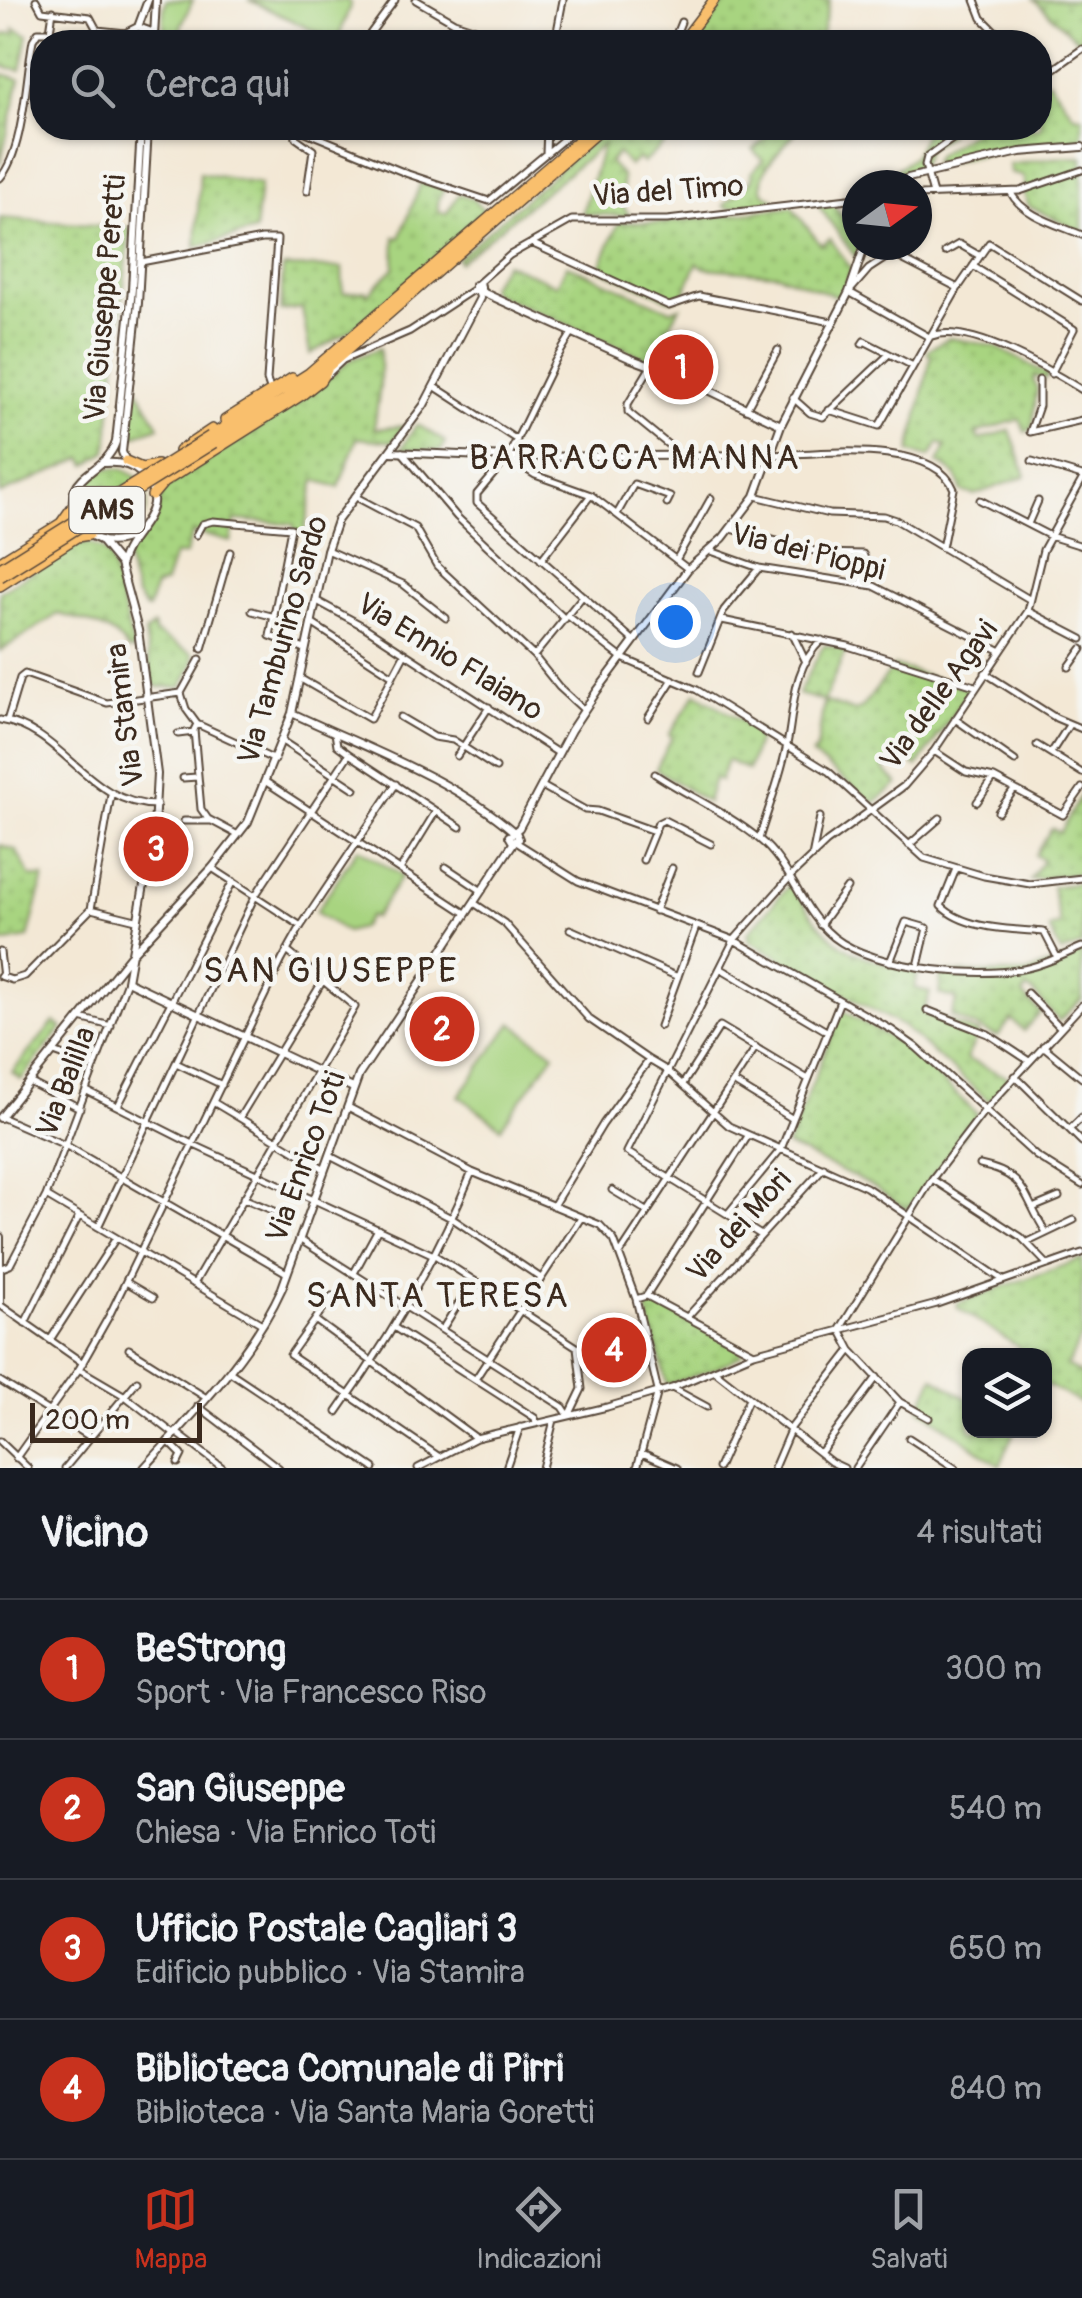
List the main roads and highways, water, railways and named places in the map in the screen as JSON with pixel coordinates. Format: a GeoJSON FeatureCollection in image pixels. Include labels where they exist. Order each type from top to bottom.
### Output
{"type":"FeatureCollection","features":[{"type":"Feature","properties":{"kind":"highway"},"geometry":{"type":"LineString","coordinates":[[692,30],[717,0]]}},
{"type":"Feature","properties":{"kind":"highway"},"geometry":{"type":"LineString","coordinates":[[698,30],[717,0]]}},
{"type":"Feature","properties":{"kind":"highway"},"geometry":{"type":"LineString","coordinates":[[503,209],[580,140]]}},
{"type":"Feature","properties":{"kind":"highway"},"geometry":{"type":"LineString","coordinates":[[503,209],[587,140]]}},
{"type":"Feature","properties":{"kind":"highway","name":"AMS"},"geometry":{"type":"LineString","coordinates":[[0,564],[284,399],[328,366],[503,209]]}},
{"type":"Feature","properties":{"kind":"highway","name":"AMS"},"geometry":{"type":"LineString","coordinates":[[0,577],[309,373],[503,209]]}},
{"type":"Feature","properties":{"kind":"highway"},"geometry":{"type":"LineString","coordinates":[[152,496],[164,483],[320,381],[328,366]]}},
{"type":"Feature","properties":{"kind":"highway"},"geometry":{"type":"LineString","coordinates":[[142,475],[270,391],[299,374],[309,373]]}},
{"type":"Feature","properties":{"kind":"highway"},"geometry":{"type":"LineString","coordinates":[[127,463],[142,468],[156,466]]}},
{"type":"Feature","properties":{"kind":"highway"},"geometry":{"type":"LineString","coordinates":[[0,564],[61,523],[72,506]]}},
{"type":"Feature","properties":{"kind":"highway"},"geometry":{"type":"LineString","coordinates":[[0,586],[77,537],[89,535]]}},
{"type":"Feature","properties":{"kind":"highway"},"geometry":{"type":"LineString","coordinates":[[39,538],[49,542],[48,555]]}},
{"type":"Feature","properties":{"kind":"place","name":"BeStrong"},"geometry":{"type":"Point","coordinates":[681,367]}},
{"type":"Feature","properties":{"kind":"place","name":"Ufficio Postale Cagliari 3"},"geometry":{"type":"Point","coordinates":[156,849]}},
{"type":"Feature","properties":{"kind":"place","name":"San Giuseppe"},"geometry":{"type":"Point","coordinates":[442,1029]}},
{"type":"Feature","properties":{"kind":"place","name":"Biblioteca Comunale di Pirri"},"geometry":{"type":"Point","coordinates":[614,1350]}},
{"type":"Feature","properties":{"kind":"district","name":"BARRACCA MANNA"},"geometry":{"type":"Point","coordinates":[635,458]}},
{"type":"Feature","properties":{"kind":"district","name":"SAN GIUSEPPE"},"geometry":{"type":"Point","coordinates":[331,971]}},
{"type":"Feature","properties":{"kind":"district","name":"SANTA TERESA"},"geometry":{"type":"Point","coordinates":[438,1296]}}]}
